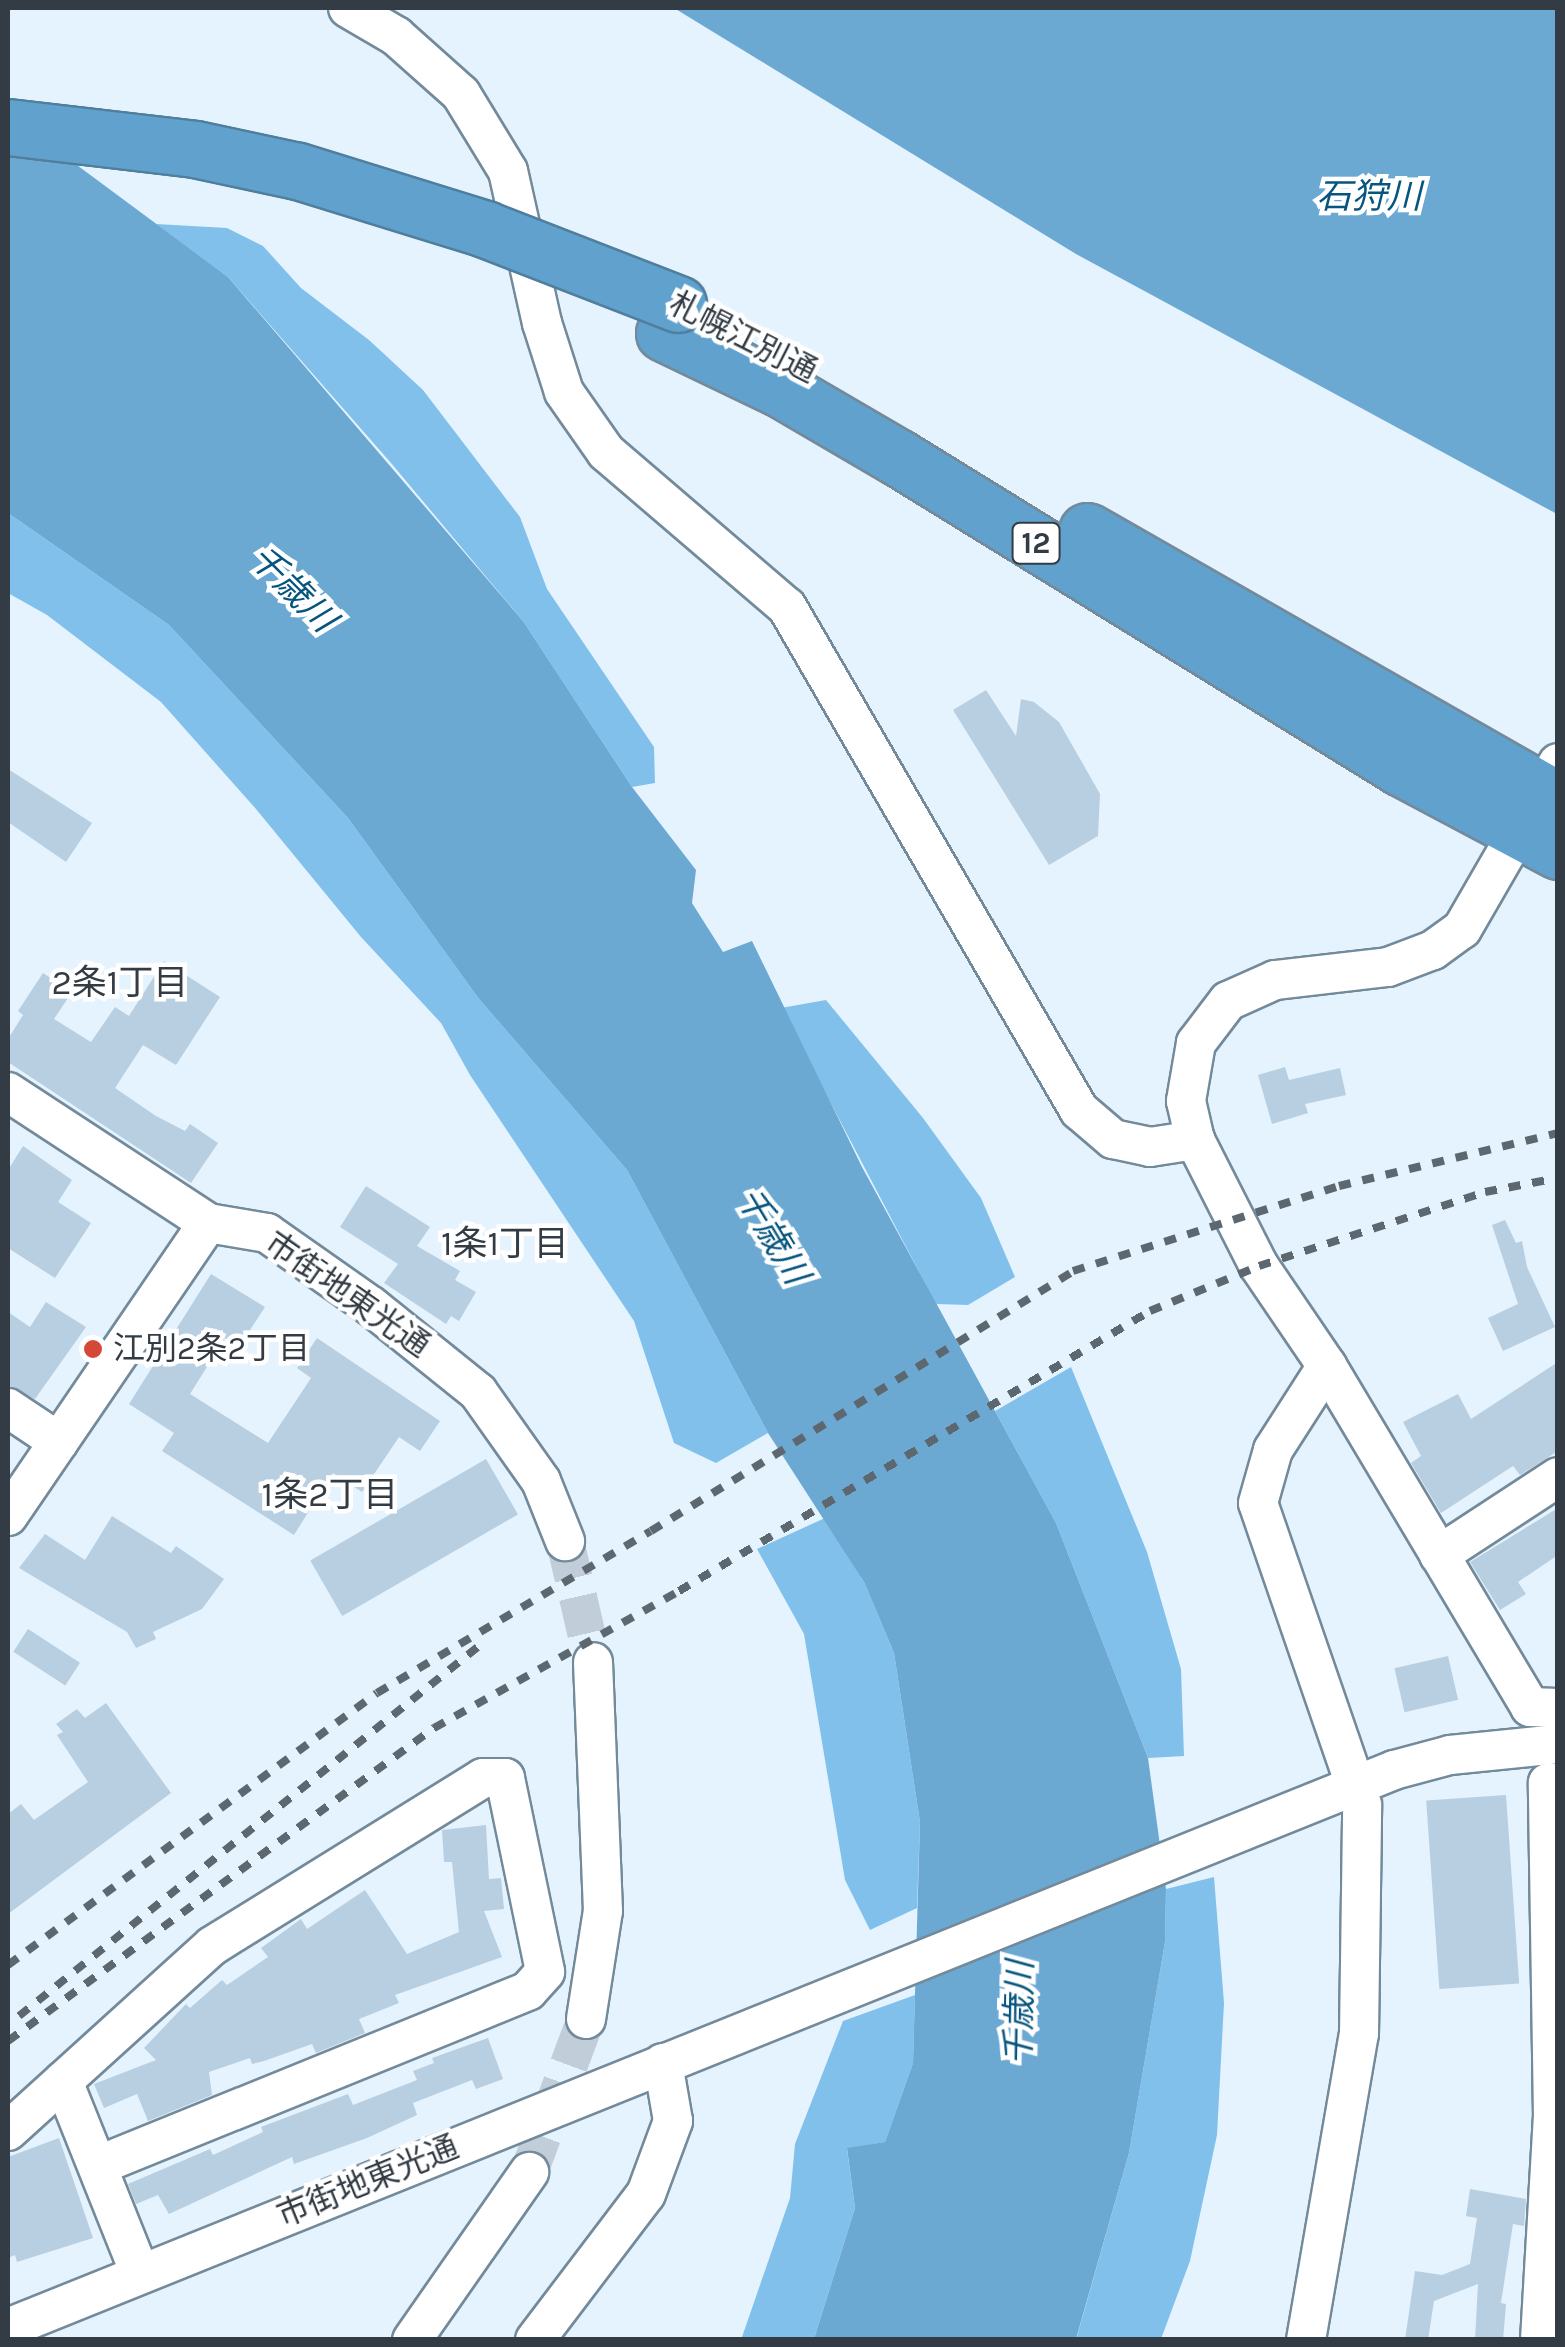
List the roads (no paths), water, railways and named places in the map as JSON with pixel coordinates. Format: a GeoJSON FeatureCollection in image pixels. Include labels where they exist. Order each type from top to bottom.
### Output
{"type":"FeatureCollection","features":[{"type":"Feature","properties":{"kind":"highway","name":"札幌江別通"},"geometry":{"type":"LineString","coordinates":[[8,127],[195,150],[314,175],[467,222],[671,318],[835,385],[1406,743],[1546,807]]}},
{"type":"Feature","properties":{"kind":"highway","name":"札幌江別通"},"geometry":{"type":"LineString","coordinates":[[8,157],[205,183],[396,230],[671,318]]}},
{"type":"Feature","properties":{"kind":"street"},"geometry":{"type":"LineString","coordinates":[[348,8],[396,36],[461,94],[508,171],[542,323],[564,392],[606,452],[787,607],[1079,1110],[1113,1139],[1150,1148],[1195,1140]]}},
{"type":"Feature","properties":{"kind":"street"},"geometry":{"type":"LineString","coordinates":[[1546,807],[1462,929],[1434,950],[1388,968],[1275,980],[1228,1001],[1196,1044],[1186,1100],[1195,1140],[1260,1266],[1327,1366],[1530,1707],[1558,1708]]}},
{"type":"Feature","properties":{"kind":"street"},"geometry":{"type":"LineString","coordinates":[[8,1092],[208,1222],[8,1516]]}},
{"type":"Feature","properties":{"kind":"street","name":"市街地東光通"},"geometry":{"type":"LineString","coordinates":[[208,1222],[267,1233],[371,1306],[478,1392],[541,1481],[564,1541]]}},
{"type":"Feature","properties":{"kind":"street"},"geometry":{"type":"LineString","coordinates":[[1306,2340],[1359,2034],[1362,1805],[1358,1784],[1258,1503],[1272,1450],[1327,1366]]}},
{"type":"Feature","properties":{"kind":"street"},"geometry":{"type":"LineString","coordinates":[[8,1408],[58,1442]]}},
{"type":"Feature","properties":{"kind":"street"},"geometry":{"type":"LineString","coordinates":[[1439,1554],[1558,1477]]}},
{"type":"Feature","properties":{"kind":"street"},"geometry":{"type":"LineString","coordinates":[[586,2018],[602,1911],[592,1662]]}},
{"type":"Feature","properties":{"kind":"street"},"geometry":{"type":"LineString","coordinates":[[1358,1784],[1450,1755],[1558,1744]]}},
{"type":"Feature","properties":{"kind":"street"},"geometry":{"type":"LineString","coordinates":[[8,2130],[212,1946],[482,1778],[505,1778],[545,1972],[528,1991],[99,2165]]}},
{"type":"Feature","properties":{"kind":"street"},"geometry":{"type":"LineString","coordinates":[[1540,2340],[1553,2118],[1548,1783],[1558,1783]]}},
{"type":"Feature","properties":{"kind":"street","name":"市街地東光通"},"geometry":{"type":"LineString","coordinates":[[8,2328],[1358,1784]]}},
{"type":"Feature","properties":{"kind":"street"},"geometry":{"type":"LineString","coordinates":[[536,2340],[646,2194],[673,2121],[663,2063]]}},
{"type":"Feature","properties":{"kind":"street"},"geometry":{"type":"LineString","coordinates":[[63,2080],[140,2274]]}},
{"type":"Feature","properties":{"kind":"street"},"geometry":{"type":"LineString","coordinates":[[412,2340],[529,2172]]}},
{"type":"Feature","properties":{"kind":"water","name":"石狩川"},"geometry":{"type":"Polygon","coordinates":[[[674,8],[1557,8],[1557,514],[1076,254],[674,8]]]}},
{"type":"Feature","properties":{"kind":"water","name":"千歳川"},"geometry":{"type":"Polygon","coordinates":[[[8,114],[228,277],[523,621],[632,787],[696,870],[692,903],[723,952],[752,941],[862,1167],[1056,1523],[1148,1758],[1166,1889],[1165,1942],[1129,2153],[1076,2339],[814,2339],[855,2208],[847,2148],[885,2142],[913,2063],[920,1822],[894,1653],[864,1582],[768,1433],[627,1170],[479,999],[348,818],[169,625],[8,513],[8,114]]]}},
{"type":"Feature","properties":{"kind":"tunnel"},"geometry":{"type":"LineString","coordinates":[[565,1541],[593,1662]]}},
{"type":"Feature","properties":{"kind":"tunnel"},"geometry":{"type":"LineString","coordinates":[[529,2172],[586,2019]]}},
{"type":"Feature","properties":{"kind":"railway"},"geometry":{"type":"LineString","coordinates":[[8,1965],[377,1693],[651,1531],[1073,1271],[1339,1186],[1558,1133]]}},
{"type":"Feature","properties":{"kind":"railway"},"geometry":{"type":"LineString","coordinates":[[8,2041],[434,1728],[679,1591],[1150,1311],[1259,1266],[1485,1192],[1558,1178]]}},
{"type":"Feature","properties":{"kind":"railway"},"geometry":{"type":"LineString","coordinates":[[19,2016],[479,1646]]}},
{"type":"Feature","properties":{"kind":"place","name":"江別2条2丁目"},"geometry":{"type":"Point","coordinates":[93,1349]}},
{"type":"Feature","properties":{"kind":"district","name":"2条1丁目"},"geometry":{"type":"Point","coordinates":[120,983]}},
{"type":"Feature","properties":{"kind":"district","name":"1条1丁目"},"geometry":{"type":"Point","coordinates":[505,1244]}},
{"type":"Feature","properties":{"kind":"district","name":"1条2丁目"},"geometry":{"type":"Point","coordinates":[330,1495]}}]}
